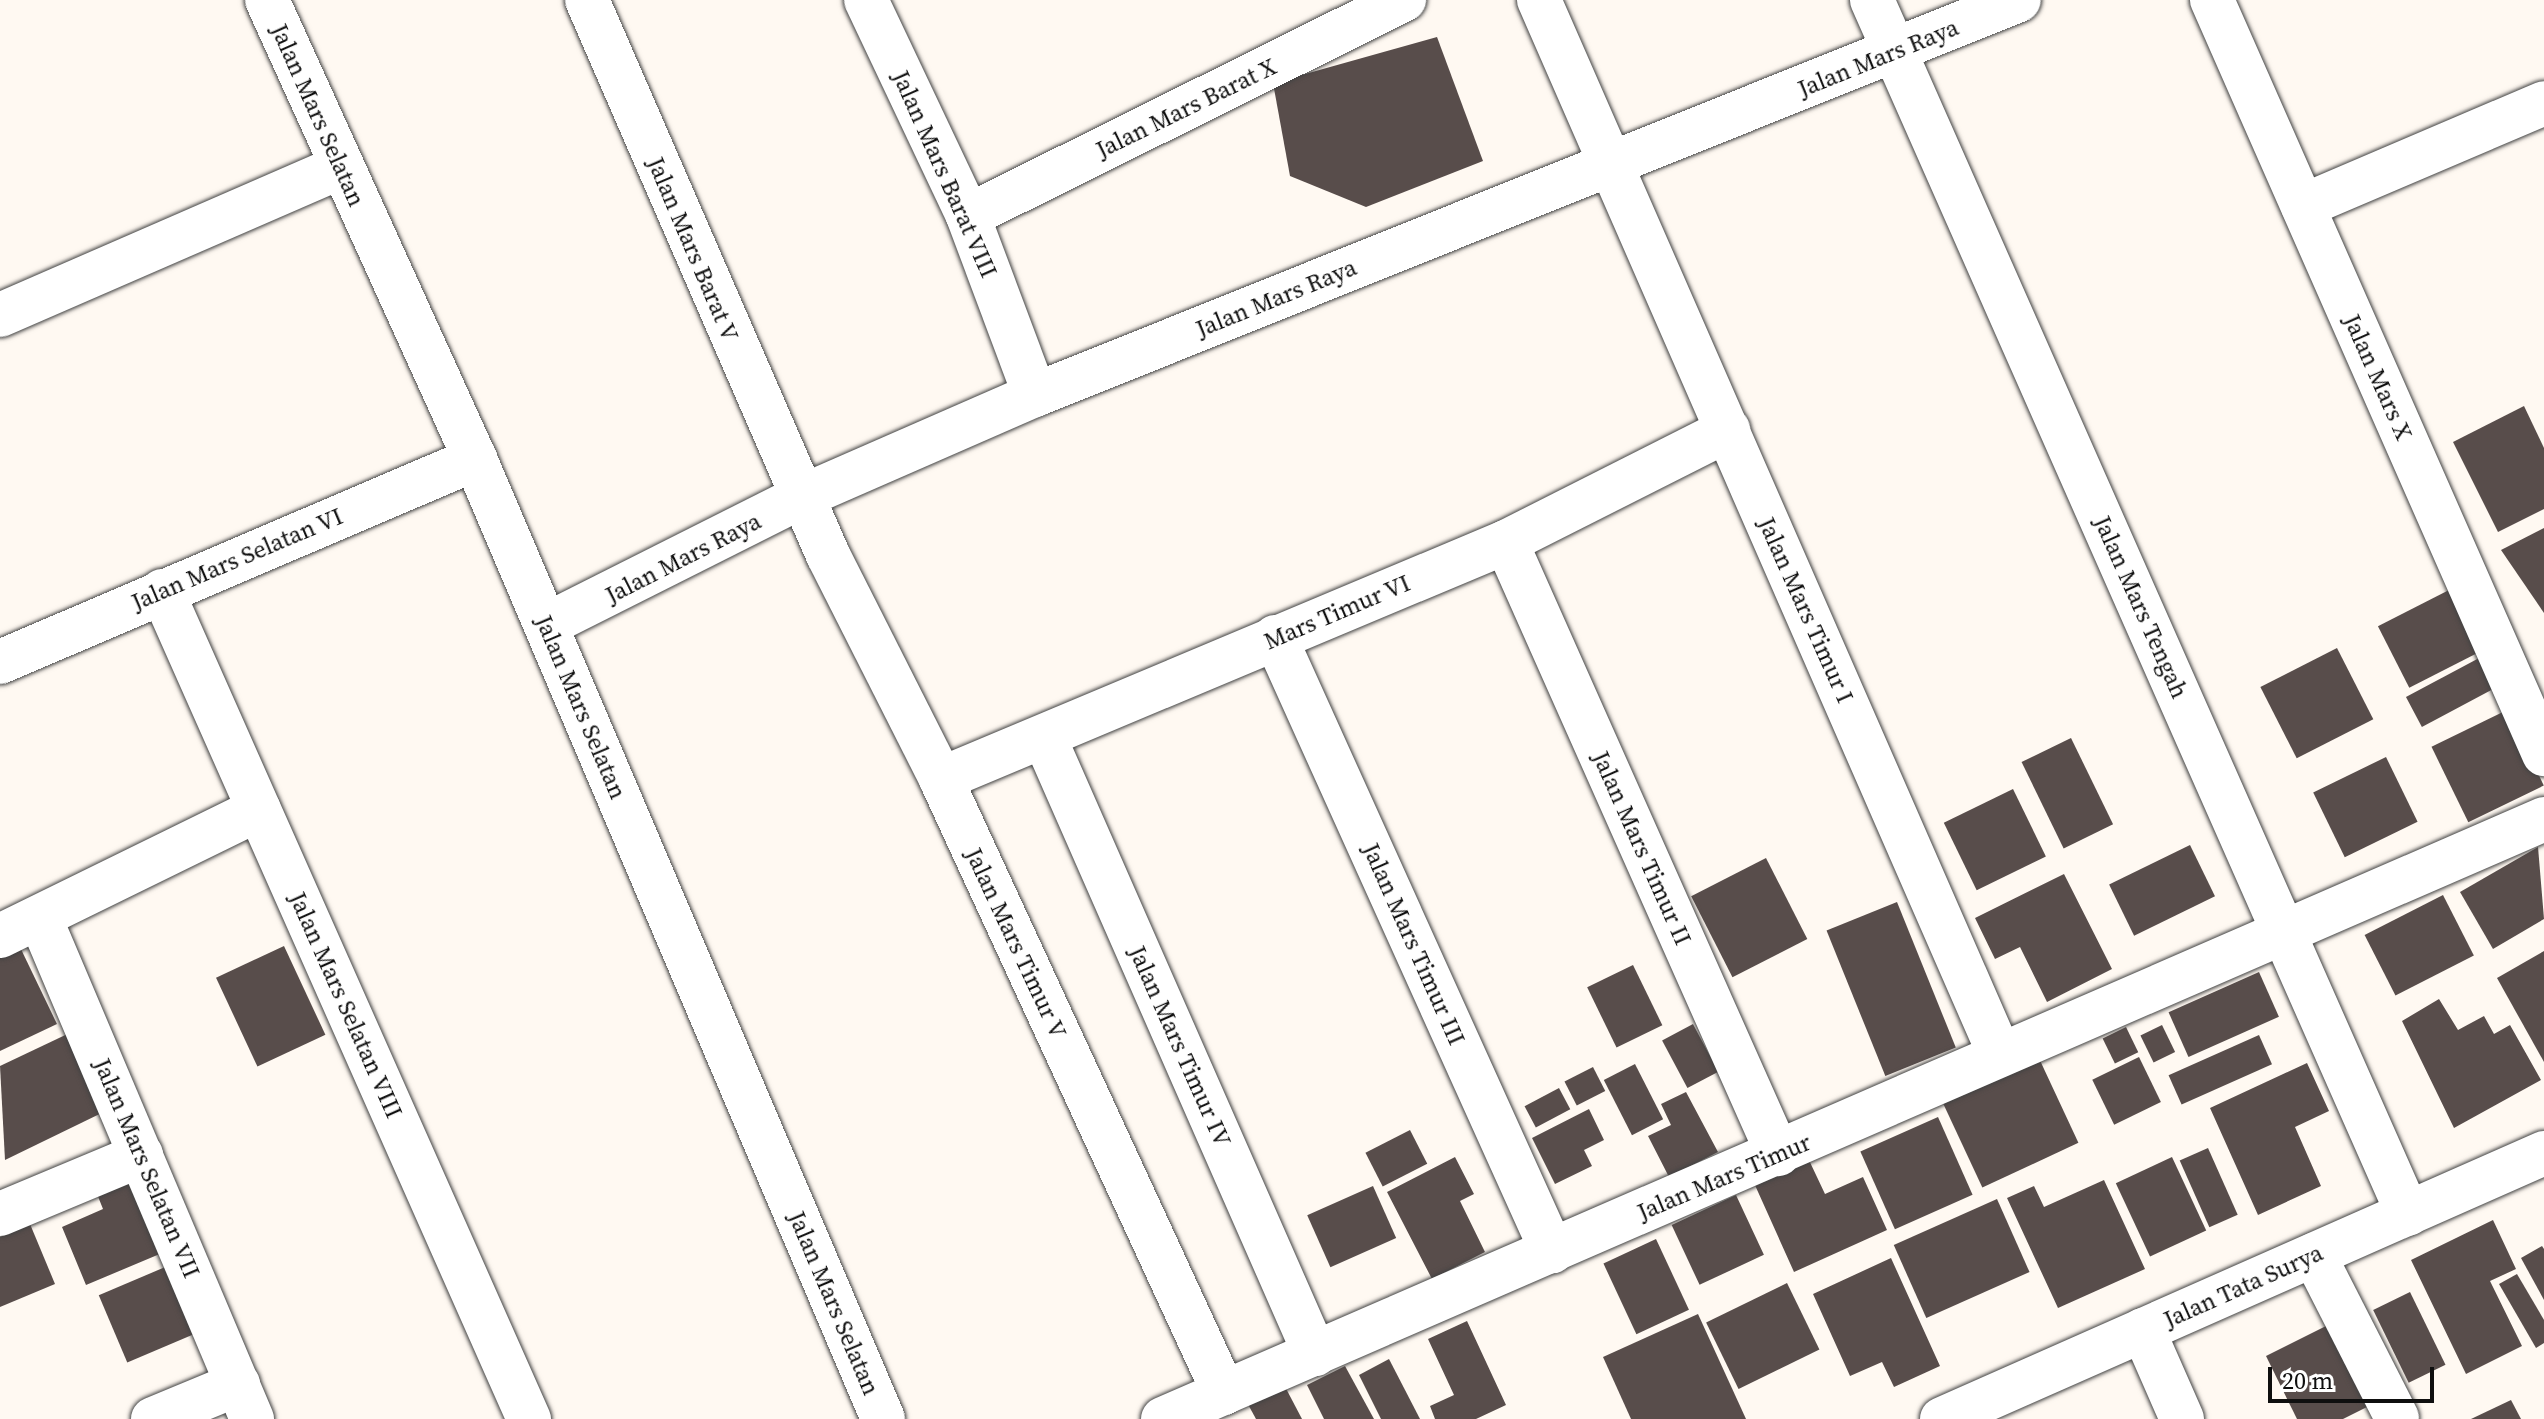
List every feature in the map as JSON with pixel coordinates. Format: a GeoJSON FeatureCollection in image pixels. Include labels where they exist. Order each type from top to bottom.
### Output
{"type":"FeatureCollection","features":[{"type":"Feature","properties":{"kind":"street","name":"Jalan Mars Selatan"},"geometry":{"type":"LineString","coordinates":[[267,0],[340,167],[475,459],[883,1419]]}},
{"type":"Feature","properties":{"kind":"street","name":"Jalan Mars Barat V"},"geometry":{"type":"LineString","coordinates":[[587,0],[801,497]]}},
{"type":"Feature","properties":{"kind":"street","name":"Jalan Mars Barat VIII"},"geometry":{"type":"LineString","coordinates":[[866,0],[968,216],[1035,395]]}},
{"type":"Feature","properties":{"kind":"street","name":"Jalan Mars Barat X"},"geometry":{"type":"LineString","coordinates":[[968,216],[1404,0]]}},
{"type":"Feature","properties":{"kind":"street","name":"Jalan Mars Timur I"},"geometry":{"type":"LineString","coordinates":[[1539,0],[2000,1055]]}},
{"type":"Feature","properties":{"kind":"street","name":"Jalan Mars Tengah"},"geometry":{"type":"LineString","coordinates":[[1872,0],[2408,1214]]}},
{"type":"Feature","properties":{"kind":"street","name":"Jalan Mars Raya"},"geometry":{"type":"LineString","coordinates":[[546,625],[801,497],[1035,395],[1896,53],[2019,0]]}},
{"type":"Feature","properties":{"kind":"street","name":"Jalan Mars X"},"geometry":{"type":"LineString","coordinates":[[2212,0],[2544,754]]}},
{"type":"Feature","properties":{"kind":"street"},"geometry":{"type":"LineString","coordinates":[[2303,206],[2543,107]]}},
{"type":"Feature","properties":{"kind":"street"},"geometry":{"type":"LineString","coordinates":[[0,315],[340,167]]}},
{"type":"Feature","properties":{"kind":"street","name":"Mars Timur VI"},"geometry":{"type":"LineString","coordinates":[[941,779],[1045,739],[1275,637],[1506,542],[1728,430]]}},
{"type":"Feature","properties":{"kind":"street","name":"Jalan Mars Selatan VI"},"geometry":{"type":"LineString","coordinates":[[0,662],[475,459]]}},
{"type":"Feature","properties":{"kind":"street","name":"Jalan Mars Timur V"},"geometry":{"type":"LineString","coordinates":[[801,497],[941,779],[1224,1393]]}},
{"type":"Feature","properties":{"kind":"street","name":"Jalan Mars Timur II"},"geometry":{"type":"LineString","coordinates":[[1506,542],[1778,1154]]}},
{"type":"Feature","properties":{"kind":"street","name":"Jalan Mars Selatan VIII"},"geometry":{"type":"LineString","coordinates":[[162,591],[529,1419]]}},
{"type":"Feature","properties":{"kind":"street","name":"Jalan Mars Timur III"},"geometry":{"type":"LineString","coordinates":[[1275,637],[1552,1251]]}},
{"type":"Feature","properties":{"kind":"street","name":"Jalan Mars Timur IV"},"geometry":{"type":"LineString","coordinates":[[1045,739],[1315,1354]]}},
{"type":"Feature","properties":{"kind":"street"},"geometry":{"type":"LineString","coordinates":[[0,936],[259,809]]}},
{"type":"Feature","properties":{"kind":"street","name":"Jalan Mars Timur"},"geometry":{"type":"LineString","coordinates":[[1163,1419],[2286,934],[2544,819]]}},
{"type":"Feature","properties":{"kind":"street","name":"Jalan Mars Selatan VII"},"geometry":{"type":"LineString","coordinates":[[40,918],[245,1402]]}},
{"type":"Feature","properties":{"kind":"street","name":"Jalan Tata Surya"},"geometry":{"type":"LineString","coordinates":[[1942,1419],[2544,1153]]}},
{"type":"Feature","properties":{"kind":"street"},"geometry":{"type":"LineString","coordinates":[[0,1214],[141,1155]]}},
{"type":"Feature","properties":{"kind":"street"},"geometry":{"type":"LineString","coordinates":[[2314,1255],[2397,1418]]}},
{"type":"Feature","properties":{"kind":"street"},"geometry":{"type":"LineString","coordinates":[[2143,1330],[2182,1419]]}},
{"type":"Feature","properties":{"kind":"street"},"geometry":{"type":"LineString","coordinates":[[153,1419],[245,1402]]}},
{"type":"Feature","properties":{"kind":"building"},"geometry":{"type":"Polygon","coordinates":[[[1437,37],[1483,161],[1366,207],[1290,176],[1273,83],[1437,37]]]}},
{"type":"Feature","properties":{"kind":"building"},"geometry":{"type":"Polygon","coordinates":[[[2524,406],[2544,448],[2544,509],[2498,532],[2453,442],[2524,406]]]}},
{"type":"Feature","properties":{"kind":"building"},"geometry":{"type":"Polygon","coordinates":[[[2544,528],[2544,613],[2501,550],[2544,528]]]}},
{"type":"Feature","properties":{"kind":"building"},"geometry":{"type":"Polygon","coordinates":[[[2451,589],[2482,650],[2409,688],[2378,626],[2451,589]]]}},
{"type":"Feature","properties":{"kind":"building"},"geometry":{"type":"Polygon","coordinates":[[[2337,648],[2373,719],[2297,758],[2260,687],[2337,648]]]}},
{"type":"Feature","properties":{"kind":"building"},"geometry":{"type":"Polygon","coordinates":[[[2481,657],[2497,687],[2422,727],[2406,697],[2481,657]]]}},
{"type":"Feature","properties":{"kind":"building"},"geometry":{"type":"Polygon","coordinates":[[[2507,710],[2544,785],[2468,822],[2432,747],[2507,710]]]}},
{"type":"Feature","properties":{"kind":"building"},"geometry":{"type":"Polygon","coordinates":[[[2071,738],[2113,824],[2064,848],[2022,762],[2071,738]]]}},
{"type":"Feature","properties":{"kind":"building"},"geometry":{"type":"Polygon","coordinates":[[[2386,757],[2418,822],[2345,857],[2313,793],[2386,757]]]}},
{"type":"Feature","properties":{"kind":"building"},"geometry":{"type":"Polygon","coordinates":[[[2013,789],[2046,856],[1977,890],[1944,823],[2013,789]]]}},
{"type":"Feature","properties":{"kind":"building"},"geometry":{"type":"Polygon","coordinates":[[[2190,845],[2215,896],[2134,936],[2109,884],[2190,845]]]}},
{"type":"Feature","properties":{"kind":"building"},"geometry":{"type":"Polygon","coordinates":[[[2538,847],[2544,919],[2493,949],[2460,892],[2538,847]]]}},
{"type":"Feature","properties":{"kind":"building"},"geometry":{"type":"Polygon","coordinates":[[[1766,858],[1807,939],[1732,977],[1691,896],[1766,858]]]}},
{"type":"Feature","properties":{"kind":"building"},"geometry":{"type":"Polygon","coordinates":[[[2064,874],[2112,969],[2047,1002],[2020,947],[1995,959],[1975,918],[2064,874]]]}},
{"type":"Feature","properties":{"kind":"building"},"geometry":{"type":"Polygon","coordinates":[[[2443,895],[2474,956],[2395,996],[2365,935],[2443,895]]]}},
{"type":"Feature","properties":{"kind":"building"},"geometry":{"type":"Polygon","coordinates":[[[1897,902],[1956,1048],[1885,1076],[1827,930],[1897,902]]]}},
{"type":"Feature","properties":{"kind":"building"},"geometry":{"type":"Polygon","coordinates":[[[19,945],[57,1024],[0,1051],[0,954],[19,945]]]}},
{"type":"Feature","properties":{"kind":"building"},"geometry":{"type":"Polygon","coordinates":[[[284,946],[325,1035],[257,1067],[216,978],[284,946]]]}},
{"type":"Feature","properties":{"kind":"building"},"geometry":{"type":"Polygon","coordinates":[[[2544,951],[2544,1062],[2497,978],[2544,951]]]}},
{"type":"Feature","properties":{"kind":"building"},"geometry":{"type":"Polygon","coordinates":[[[1633,965],[1662,1025],[1617,1048],[1587,987],[1633,965]]]}},
{"type":"Feature","properties":{"kind":"building"},"geometry":{"type":"Polygon","coordinates":[[[2259,972],[2279,1017],[2188,1057],[2169,1012],[2259,972]]]}},
{"type":"Feature","properties":{"kind":"building"},"geometry":{"type":"Polygon","coordinates":[[[2439,999],[2458,1030],[2484,1016],[2494,1034],[2510,1025],[2541,1080],[2454,1128],[2402,1021],[2439,999]]]}},
{"type":"Feature","properties":{"kind":"building"},"geometry":{"type":"Polygon","coordinates":[[[1693,1024],[1718,1072],[1687,1088],[1662,1040],[1693,1024]]]}},
{"type":"Feature","properties":{"kind":"building"},"geometry":{"type":"Polygon","coordinates":[[[2162,1025],[2175,1052],[2154,1062],[2140,1036],[2162,1025]]]}},
{"type":"Feature","properties":{"kind":"building"},"geometry":{"type":"Polygon","coordinates":[[[2126,1027],[2138,1052],[2115,1064],[2103,1038],[2126,1027]]]}},
{"type":"Feature","properties":{"kind":"building"},"geometry":{"type":"Polygon","coordinates":[[[78,1029],[114,1107],[5,1160],[0,1066],[78,1029]]]}},
{"type":"Feature","properties":{"kind":"building"},"geometry":{"type":"Polygon","coordinates":[[[2259,1035],[2272,1064],[2182,1105],[2169,1075],[2259,1035]]]}},
{"type":"Feature","properties":{"kind":"building"},"geometry":{"type":"Polygon","coordinates":[[[2037,1054],[2078,1143],[1982,1188],[1941,1099],[2037,1054]]]}},
{"type":"Feature","properties":{"kind":"building"},"geometry":{"type":"Polygon","coordinates":[[[2139,1057],[2161,1102],[2114,1125],[2092,1080],[2139,1057]]]}},
{"type":"Feature","properties":{"kind":"building"},"geometry":{"type":"Polygon","coordinates":[[[2307,1063],[2329,1111],[2295,1127],[2321,1186],[2258,1215],[2210,1108],[2307,1063]]]}},
{"type":"Feature","properties":{"kind":"building"},"geometry":{"type":"Polygon","coordinates":[[[1635,1064],[1663,1119],[1632,1135],[1604,1080],[1635,1064]]]}},
{"type":"Feature","properties":{"kind":"building"},"geometry":{"type":"Polygon","coordinates":[[[1593,1067],[1605,1091],[1577,1106],[1564,1082],[1593,1067]]]}},
{"type":"Feature","properties":{"kind":"building"},"geometry":{"type":"Polygon","coordinates":[[[1559,1088],[1570,1109],[1536,1128],[1525,1106],[1559,1088]]]}},
{"type":"Feature","properties":{"kind":"building"},"geometry":{"type":"Polygon","coordinates":[[[1686,1092],[1718,1152],[1669,1177],[1648,1136],[1671,1125],[1661,1104],[1686,1092]]]}},
{"type":"Feature","properties":{"kind":"building"},"geometry":{"type":"Polygon","coordinates":[[[1589,1109],[1604,1140],[1584,1150],[1592,1166],[1555,1184],[1532,1138],[1589,1109]]]}},
{"type":"Feature","properties":{"kind":"building"},"geometry":{"type":"Polygon","coordinates":[[[1938,1117],[1973,1195],[1895,1229],[1860,1152],[1938,1117]]]}},
{"type":"Feature","properties":{"kind":"building"},"geometry":{"type":"Polygon","coordinates":[[[1410,1130],[1427,1164],[1383,1187],[1365,1153],[1410,1130]]]}},
{"type":"Feature","properties":{"kind":"building"},"geometry":{"type":"Polygon","coordinates":[[[2208,1148],[2238,1215],[2209,1227],[2180,1161],[2208,1148]]]}},
{"type":"Feature","properties":{"kind":"building"},"geometry":{"type":"Polygon","coordinates":[[[1455,1157],[1474,1194],[1460,1201],[1485,1252],[1432,1279],[1387,1192],[1455,1157]]]}},
{"type":"Feature","properties":{"kind":"building"},"geometry":{"type":"Polygon","coordinates":[[[2172,1157],[2206,1230],[2150,1257],[2116,1183],[2172,1157]]]}},
{"type":"Feature","properties":{"kind":"building"},"geometry":{"type":"Polygon","coordinates":[[[1808,1158],[1825,1194],[1863,1177],[1887,1230],[1794,1272],[1754,1183],[1808,1158]]]}},
{"type":"Feature","properties":{"kind":"building"},"geometry":{"type":"Polygon","coordinates":[[[141,1170],[174,1248],[86,1285],[62,1227],[103,1209],[95,1189],[141,1170]]]}},
{"type":"Feature","properties":{"kind":"building"},"geometry":{"type":"Polygon","coordinates":[[[2104,1180],[2145,1269],[2058,1308],[2007,1198],[2034,1186],[2044,1207],[2104,1180]]]}},
{"type":"Feature","properties":{"kind":"building"},"geometry":{"type":"Polygon","coordinates":[[[1373,1186],[1396,1238],[1330,1267],[1307,1215],[1373,1186]]]}},
{"type":"Feature","properties":{"kind":"building"},"geometry":{"type":"Polygon","coordinates":[[[1736,1195],[1764,1255],[1700,1285],[1672,1225],[1736,1195]]]}},
{"type":"Feature","properties":{"kind":"building"},"geometry":{"type":"Polygon","coordinates":[[[1997,1199],[2030,1272],[1926,1318],[1894,1245],[1997,1199]]]}},
{"type":"Feature","properties":{"kind":"building"},"geometry":{"type":"Polygon","coordinates":[[[2493,1220],[2516,1269],[2490,1281],[2522,1346],[2466,1374],[2411,1260],[2493,1220]]]}},
{"type":"Feature","properties":{"kind":"building"},"geometry":{"type":"Polygon","coordinates":[[[30,1224],[55,1284],[0,1307],[0,1237],[30,1224]]]}},
{"type":"Feature","properties":{"kind":"building"},"geometry":{"type":"Polygon","coordinates":[[[1656,1239],[1689,1310],[1636,1334],[1603,1264],[1656,1239]]]}},
{"type":"Feature","properties":{"kind":"building"},"geometry":{"type":"Polygon","coordinates":[[[2542,1246],[2544,1249],[2544,1300],[2521,1258],[2542,1246]]]}},
{"type":"Feature","properties":{"kind":"building"},"geometry":{"type":"Polygon","coordinates":[[[1891,1258],[1940,1366],[1894,1387],[1882,1362],[1850,1376],[1813,1294],[1891,1258]]]}},
{"type":"Feature","properties":{"kind":"building"},"geometry":{"type":"Polygon","coordinates":[[[177,1262],[206,1329],[127,1362],[99,1295],[177,1262]]]}},
{"type":"Feature","properties":{"kind":"building"},"geometry":{"type":"Polygon","coordinates":[[[2517,1274],[2544,1320],[2544,1343],[2536,1348],[2499,1284],[2517,1274]]]}},
{"type":"Feature","properties":{"kind":"building"},"geometry":{"type":"Polygon","coordinates":[[[1787,1283],[1819,1350],[1739,1389],[1706,1322],[1787,1283]]]}},
{"type":"Feature","properties":{"kind":"building"},"geometry":{"type":"Polygon","coordinates":[[[2410,1292],[2446,1365],[2409,1383],[2373,1310],[2410,1292]]]}},
{"type":"Feature","properties":{"kind":"building"},"geometry":{"type":"Polygon","coordinates":[[[1698,1314],[1746,1419],[1631,1419],[1603,1357],[1698,1314]]]}},
{"type":"Feature","properties":{"kind":"building"},"geometry":{"type":"Polygon","coordinates":[[[1467,1321],[1506,1405],[1476,1419],[1435,1419],[1430,1406],[1454,1395],[1428,1339],[1467,1321]]]}},
{"type":"Feature","properties":{"kind":"building"},"geometry":{"type":"Polygon","coordinates":[[[2332,1323],[2371,1405],[2343,1419],[2297,1419],[2266,1356],[2332,1323]]]}},
{"type":"Feature","properties":{"kind":"building"},"geometry":{"type":"Polygon","coordinates":[[[1389,1359],[1420,1419],[1381,1419],[1359,1375],[1389,1359]]]}},
{"type":"Feature","properties":{"kind":"building"},"geometry":{"type":"Polygon","coordinates":[[[1345,1366],[1374,1419],[1324,1419],[1307,1385],[1345,1366]]]}},
{"type":"Feature","properties":{"kind":"building"},"geometry":{"type":"Polygon","coordinates":[[[1281,1379],[1302,1419],[1256,1419],[1244,1397],[1281,1379]]]}},
{"type":"Feature","properties":{"kind":"building"},"geometry":{"type":"Polygon","coordinates":[[[2511,1400],[2521,1419],[2471,1419],[2511,1400]]]}}]}
